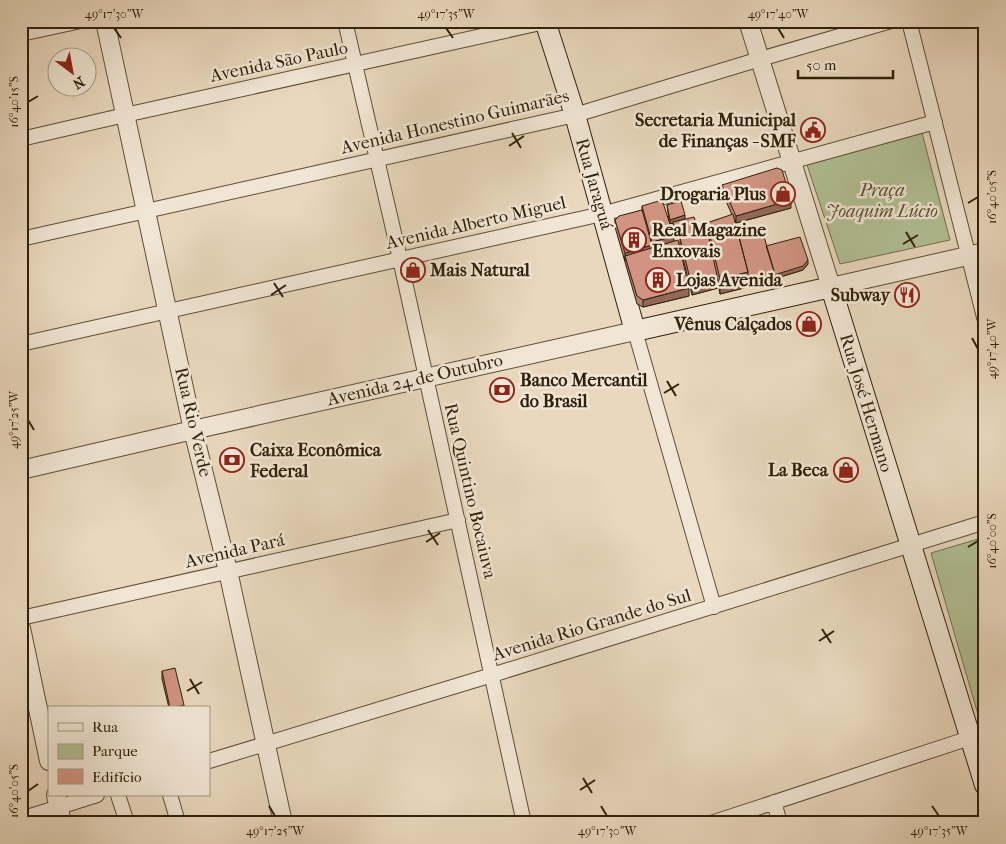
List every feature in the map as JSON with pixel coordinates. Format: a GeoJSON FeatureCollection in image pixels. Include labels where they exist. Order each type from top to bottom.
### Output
{"type":"FeatureCollection","features":[{"type":"Feature","properties":{"kind":"main road","name":"Rua Jaraguá"},"geometry":{"type":"LineString","coordinates":[[545,22],[575,115],[635,332]]}},
{"type":"Feature","properties":{"kind":"main road","name":"Avenida 24 de Outubro"},"geometry":{"type":"LineString","coordinates":[[635,332],[831,287]]}},
{"type":"Feature","properties":{"kind":"main road","name":"Rua José Hermano"},"geometry":{"type":"LineString","coordinates":[[831,287],[910,545],[977,735],[985,785]]}},
{"type":"Feature","properties":{"kind":"street"},"geometry":{"type":"LineString","coordinates":[[21,34],[81,21]]}},
{"type":"Feature","properties":{"kind":"street","name":"Rua Rio Verde"},"geometry":{"type":"LineString","coordinates":[[105,21],[193,430],[228,571],[283,823]]}},
{"type":"Feature","properties":{"kind":"street","name":"Rua Quintino Bocaiuva"},"geometry":{"type":"LineString","coordinates":[[345,21],[400,259],[524,823]]}},
{"type":"Feature","properties":{"kind":"street","name":"Rua José Hermano"},"geometry":{"type":"LineString","coordinates":[[748,21],[831,287]]}},
{"type":"Feature","properties":{"kind":"street","name":"Avenida Honestino Guimarães"},"geometry":{"type":"LineString","coordinates":[[21,239],[575,115],[890,21]]}},
{"type":"Feature","properties":{"kind":"street"},"geometry":{"type":"LineString","coordinates":[[910,21],[935,122],[977,254],[985,321]]}},
{"type":"Feature","properties":{"kind":"street","name":"Avenida São Paulo"},"geometry":{"type":"LineString","coordinates":[[21,139],[545,22]]}},
{"type":"Feature","properties":{"kind":"street","name":"Avenida Alberto Miguel"},"geometry":{"type":"LineString","coordinates":[[21,344],[602,214],[935,122]]}},
{"type":"Feature","properties":{"kind":"street","name":"Avenida 24 de Outubro"},"geometry":{"type":"LineString","coordinates":[[831,287],[977,254]]}},
{"type":"Feature","properties":{"kind":"street","name":"Avenida 24 de Outubro"},"geometry":{"type":"LineString","coordinates":[[21,470],[635,332]]}},
{"type":"Feature","properties":{"kind":"street","name":"Rua Jaraguá"},"geometry":{"type":"LineString","coordinates":[[635,332],[714,607]]}},
{"type":"Feature","properties":{"kind":"street","name":"Avenida Pará"},"geometry":{"type":"LineString","coordinates":[[21,618],[458,520]]}},
{"type":"Feature","properties":{"kind":"street","name":"Avenida Rio Grande do Sul"},"geometry":{"type":"LineString","coordinates":[[210,761],[985,522]]}},
{"type":"Feature","properties":{"kind":"street"},"geometry":{"type":"LineString","coordinates":[[21,628],[48,756]]}},
{"type":"Feature","properties":{"kind":"street"},"geometry":{"type":"LineString","coordinates":[[710,823],[977,735]]}},
{"type":"Feature","properties":{"kind":"street"},"geometry":{"type":"LineString","coordinates":[[21,819],[94,796]]}},
{"type":"Feature","properties":{"kind":"street"},"geometry":{"type":"LineString","coordinates":[[118,796],[127,823]]}},
{"type":"Feature","properties":{"kind":"street"},"geometry":{"type":"LineString","coordinates":[[170,796],[178,822],[175,823]]}},
{"type":"Feature","properties":{"kind":"street"},"geometry":{"type":"LineString","coordinates":[[774,802],[780,823]]}},
{"type":"Feature","properties":{"kind":"green space","name":"Praça Joaquim Lúcio"},"geometry":{"type":"Polygon","coordinates":[[[922,133],[950,240],[840,264],[807,165],[922,133]]]}},
{"type":"Feature","properties":{"kind":"green space"},"geometry":{"type":"Polygon","coordinates":[[[985,537],[985,716],[979,718],[931,553],[985,537]]]}},
{"type":"Feature","properties":{"kind":"building"},"geometry":{"type":"Polygon","coordinates":[[[777,168],[782,170],[791,200],[736,216],[722,185],[777,168]]]}},
{"type":"Feature","properties":{"kind":"building"},"geometry":{"type":"Polygon","coordinates":[[[662,200],[674,236],[652,242],[642,206],[662,200]]]}},
{"type":"Feature","properties":{"kind":"building"},"geometry":{"type":"Polygon","coordinates":[[[681,201],[685,215],[670,220],[667,205],[681,201]]]}},
{"type":"Feature","properties":{"kind":"building","name":"Real Magazine Enxovais"},"geometry":{"type":"Polygon","coordinates":[[[642,210],[652,245],[625,253],[615,220],[619,216],[642,210]]]}},
{"type":"Feature","properties":{"kind":"building"},"geometry":{"type":"Polygon","coordinates":[[[733,214],[748,272],[720,279],[707,223],[733,214]]]}},
{"type":"Feature","properties":{"kind":"building"},"geometry":{"type":"Polygon","coordinates":[[[694,217],[697,226],[693,229],[695,234],[681,238],[680,233],[675,233],[673,222],[694,217]]]}},
{"type":"Feature","properties":{"kind":"building"},"geometry":{"type":"Polygon","coordinates":[[[707,230],[718,280],[692,287],[680,238],[707,230]]]}},
{"type":"Feature","properties":{"kind":"building"},"geometry":{"type":"Polygon","coordinates":[[[763,233],[774,271],[748,279],[739,237],[763,233]]]}},
{"type":"Feature","properties":{"kind":"building"},"geometry":{"type":"Polygon","coordinates":[[[800,237],[808,260],[803,266],[774,275],[766,246],[800,237]]]}},
{"type":"Feature","properties":{"kind":"building","name":"Lojas Avenida"},"geometry":{"type":"Polygon","coordinates":[[[678,240],[689,288],[643,300],[637,296],[625,256],[678,240]]]}},
{"type":"Feature","properties":{"kind":"building"},"geometry":{"type":"Polygon","coordinates":[[[175,668],[184,705],[170,706],[162,671],[175,668]]]}},
{"type":"Feature","properties":{"kind":"place","name":"Secretaria Municipal de Finanças - SMF"},"geometry":{"type":"Point","coordinates":[813,130]}},
{"type":"Feature","properties":{"kind":"place","name":"Drogaria Plus"},"geometry":{"type":"Point","coordinates":[783,194]}},
{"type":"Feature","properties":{"kind":"place","name":"Real Magazine Enxovais"},"geometry":{"type":"Point","coordinates":[634,240]}},
{"type":"Feature","properties":{"kind":"place","name":"Mais Natural"},"geometry":{"type":"Point","coordinates":[413,270]}},
{"type":"Feature","properties":{"kind":"place","name":"Lojas Avenida"},"geometry":{"type":"Point","coordinates":[658,280]}},
{"type":"Feature","properties":{"kind":"place","name":"Subway"},"geometry":{"type":"Point","coordinates":[907,295]}},
{"type":"Feature","properties":{"kind":"place","name":"Vênus Calçados"},"geometry":{"type":"Point","coordinates":[809,324]}},
{"type":"Feature","properties":{"kind":"place","name":"Banco Mercantil do Brasil"},"geometry":{"type":"Point","coordinates":[502,390]}},
{"type":"Feature","properties":{"kind":"place","name":"Caixa Econômica Federal"},"geometry":{"type":"Point","coordinates":[232,460]}},
{"type":"Feature","properties":{"kind":"place","name":"La Beca"},"geometry":{"type":"Point","coordinates":[846,470]}}]}
